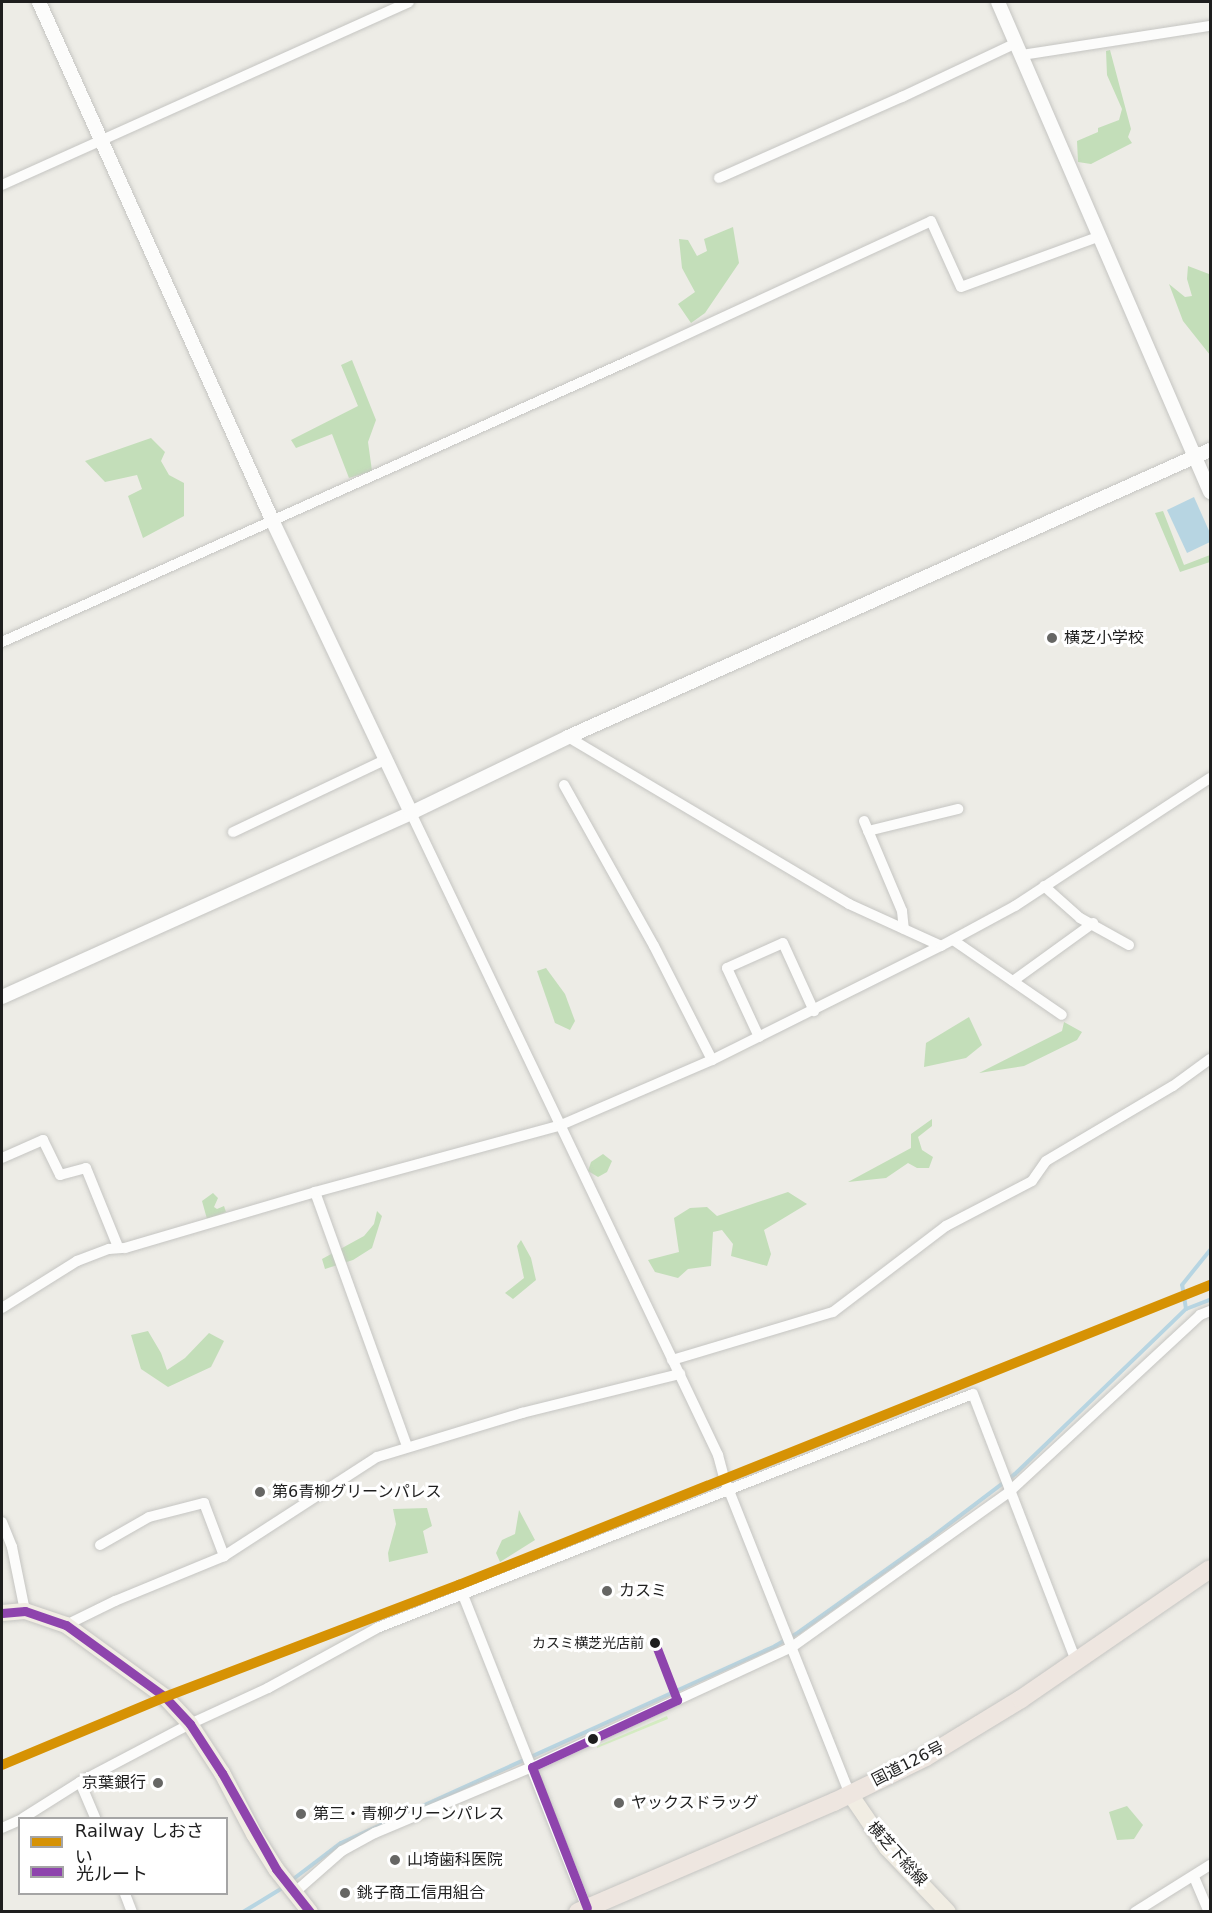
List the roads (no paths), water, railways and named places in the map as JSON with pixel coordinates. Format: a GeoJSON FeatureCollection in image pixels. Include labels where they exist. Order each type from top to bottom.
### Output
{"type":"FeatureCollection","features":[{"type":"Feature","properties":{"kind":"highway","name":"国道126号"},"geometry":{"type":"LineString","coordinates":[[583,1910],[850,1794],[969,1732],[1210,1569]]}},
{"type":"Feature","properties":{"kind":"main road"},"geometry":{"type":"LineString","coordinates":[[2,1613],[25,1611],[66,1625],[165,1697],[190,1724],[222,1773],[254,1834],[294,1893],[310,1911]]}},
{"type":"Feature","properties":{"kind":"main road","name":"横芝下総線"},"geometry":{"type":"LineString","coordinates":[[850,1794],[887,1848],[948,1911]]}},
{"type":"Feature","properties":{"kind":"street"},"geometry":{"type":"LineString","coordinates":[[39,2],[273,522],[718,1455],[729,1491],[850,1794]]}},
{"type":"Feature","properties":{"kind":"street"},"geometry":{"type":"LineString","coordinates":[[2,185],[409,2]]}},
{"type":"Feature","properties":{"kind":"street"},"geometry":{"type":"LineString","coordinates":[[998,2],[1210,492]]}},
{"type":"Feature","properties":{"kind":"street"},"geometry":{"type":"LineString","coordinates":[[719,178],[902,97],[1019,49],[1210,26]]}},
{"type":"Feature","properties":{"kind":"street"},"geometry":{"type":"LineString","coordinates":[[2,642],[646,353],[931,221],[961,287],[1100,236]]}},
{"type":"Feature","properties":{"kind":"street"},"geometry":{"type":"LineString","coordinates":[[2,997],[411,813],[568,737],[1210,450]]}},
{"type":"Feature","properties":{"kind":"street"},"geometry":{"type":"LineString","coordinates":[[568,737],[849,904],[941,946]]}},
{"type":"Feature","properties":{"kind":"street"},"geometry":{"type":"LineString","coordinates":[[233,832],[387,759]]}},
{"type":"Feature","properties":{"kind":"street"},"geometry":{"type":"LineString","coordinates":[[2,1308],[77,1261],[118,1247],[125,1248],[315,1192],[561,1125],[712,1060],[953,940],[1044,886],[1210,778]]}},
{"type":"Feature","properties":{"kind":"street"},"geometry":{"type":"LineString","coordinates":[[564,785],[654,946],[712,1060]]}},
{"type":"Feature","properties":{"kind":"street"},"geometry":{"type":"LineString","coordinates":[[904,929],[902,911],[866,826],[958,809]]}},
{"type":"Feature","properties":{"kind":"street"},"geometry":{"type":"LineString","coordinates":[[1044,886],[1080,918],[1129,945]]}},
{"type":"Feature","properties":{"kind":"street"},"geometry":{"type":"LineString","coordinates":[[1013,981],[1093,924]]}},
{"type":"Feature","properties":{"kind":"street"},"geometry":{"type":"LineString","coordinates":[[953,940],[1062,1015]]}},
{"type":"Feature","properties":{"kind":"street"},"geometry":{"type":"LineString","coordinates":[[759,1037],[727,968],[783,943],[814,1011]]}},
{"type":"Feature","properties":{"kind":"street"},"geometry":{"type":"LineString","coordinates":[[672,1360],[833,1312],[946,1226],[1032,1181],[1046,1161],[1173,1086],[1210,1059]]}},
{"type":"Feature","properties":{"kind":"street"},"geometry":{"type":"LineString","coordinates":[[2,1158],[43,1140],[60,1175],[86,1168],[118,1247]]}},
{"type":"Feature","properties":{"kind":"street"},"geometry":{"type":"LineString","coordinates":[[315,1192],[407,1446]]}},
{"type":"Feature","properties":{"kind":"street"},"geometry":{"type":"LineString","coordinates":[[294,1893],[342,1851],[375,1833],[531,1766],[792,1647],[1008,1491],[1200,1315],[1210,1311]]}},
{"type":"Feature","properties":{"kind":"street"},"geometry":{"type":"LineString","coordinates":[[66,1625],[115,1601],[224,1556],[361,1466],[407,1446],[522,1413],[680,1374]]}},
{"type":"Feature","properties":{"kind":"street"},"geometry":{"type":"LineString","coordinates":[[24,1817],[80,1782],[190,1724],[268,1688],[377,1628],[973,1394],[1008,1491],[1076,1661]]}},
{"type":"Feature","properties":{"kind":"street"},"geometry":{"type":"LineString","coordinates":[[100,1545],[149,1517],[204,1503],[224,1556]]}},
{"type":"Feature","properties":{"kind":"street"},"geometry":{"type":"LineString","coordinates":[[2,1522],[12,1547],[25,1611]]}},
{"type":"Feature","properties":{"kind":"street"},"geometry":{"type":"LineString","coordinates":[[463,1595],[525,1749],[583,1910]]}},
{"type":"Feature","properties":{"kind":"street"},"geometry":{"type":"LineString","coordinates":[[80,1782],[95,1817]]}},
{"type":"Feature","properties":{"kind":"street"},"geometry":{"type":"LineString","coordinates":[[2,1828],[18,1820]]}},
{"type":"Feature","properties":{"kind":"street"},"geometry":{"type":"LineString","coordinates":[[1135,1911],[1194,1877],[1210,1865]]}},
{"type":"Feature","properties":{"kind":"street"},"geometry":{"type":"LineString","coordinates":[[1194,1877],[1209,1911]]}},
{"type":"Feature","properties":{"kind":"street"},"geometry":{"type":"LineString","coordinates":[[126,1895],[132,1911]]}},
{"type":"Feature","properties":{"kind":"water"},"geometry":{"type":"Polygon","coordinates":[[[1194,497],[1210,533],[1210,542],[1187,553],[1167,510],[1194,497]]]}},
{"type":"Feature","properties":{"kind":"waterway"},"geometry":{"type":"LineString","coordinates":[[1186,1309],[1182,1285],[1210,1250]]}},
{"type":"Feature","properties":{"kind":"waterway"},"geometry":{"type":"LineString","coordinates":[[292,1880],[341,1843],[775,1646],[799,1632],[928,1540],[1015,1474],[1186,1309],[1210,1300]]}},
{"type":"Feature","properties":{"kind":"waterway"},"geometry":{"type":"LineString","coordinates":[[243,1912],[284,1887]]}},
{"type":"Feature","properties":{"kind":"rail line","name":"しおさい"},"geometry":{"type":"LineString","coordinates":[[2,1765],[165,1697],[459,1585],[1210,1285]]}},
{"type":"Feature","properties":{"kind":"place","name":"横芝小学校"},"geometry":{"type":"Point","coordinates":[1052,638]}},
{"type":"Feature","properties":{"kind":"place","name":"第6青柳グリーンパレス"},"geometry":{"type":"Point","coordinates":[260,1492]}},
{"type":"Feature","properties":{"kind":"place","name":"カスミ"},"geometry":{"type":"Point","coordinates":[607,1591]}},
{"type":"Feature","properties":{"kind":"place","name":"カスミ横芝光店前"},"geometry":{"type":"Point","coordinates":[655,1643]}},
{"type":"Feature","properties":{"kind":"place","name":"京葉銀行"},"geometry":{"type":"Point","coordinates":[158,1783]}},
{"type":"Feature","properties":{"kind":"place","name":"ヤックスドラッグ"},"geometry":{"type":"Point","coordinates":[619,1803]}},
{"type":"Feature","properties":{"kind":"place","name":"第三・青柳グリーンパレス"},"geometry":{"type":"Point","coordinates":[301,1814]}},
{"type":"Feature","properties":{"kind":"place","name":"山埼歯科医院"},"geometry":{"type":"Point","coordinates":[395,1860]}},
{"type":"Feature","properties":{"kind":"place","name":"銚子商工信用組合"},"geometry":{"type":"Point","coordinates":[345,1893]}}]}
